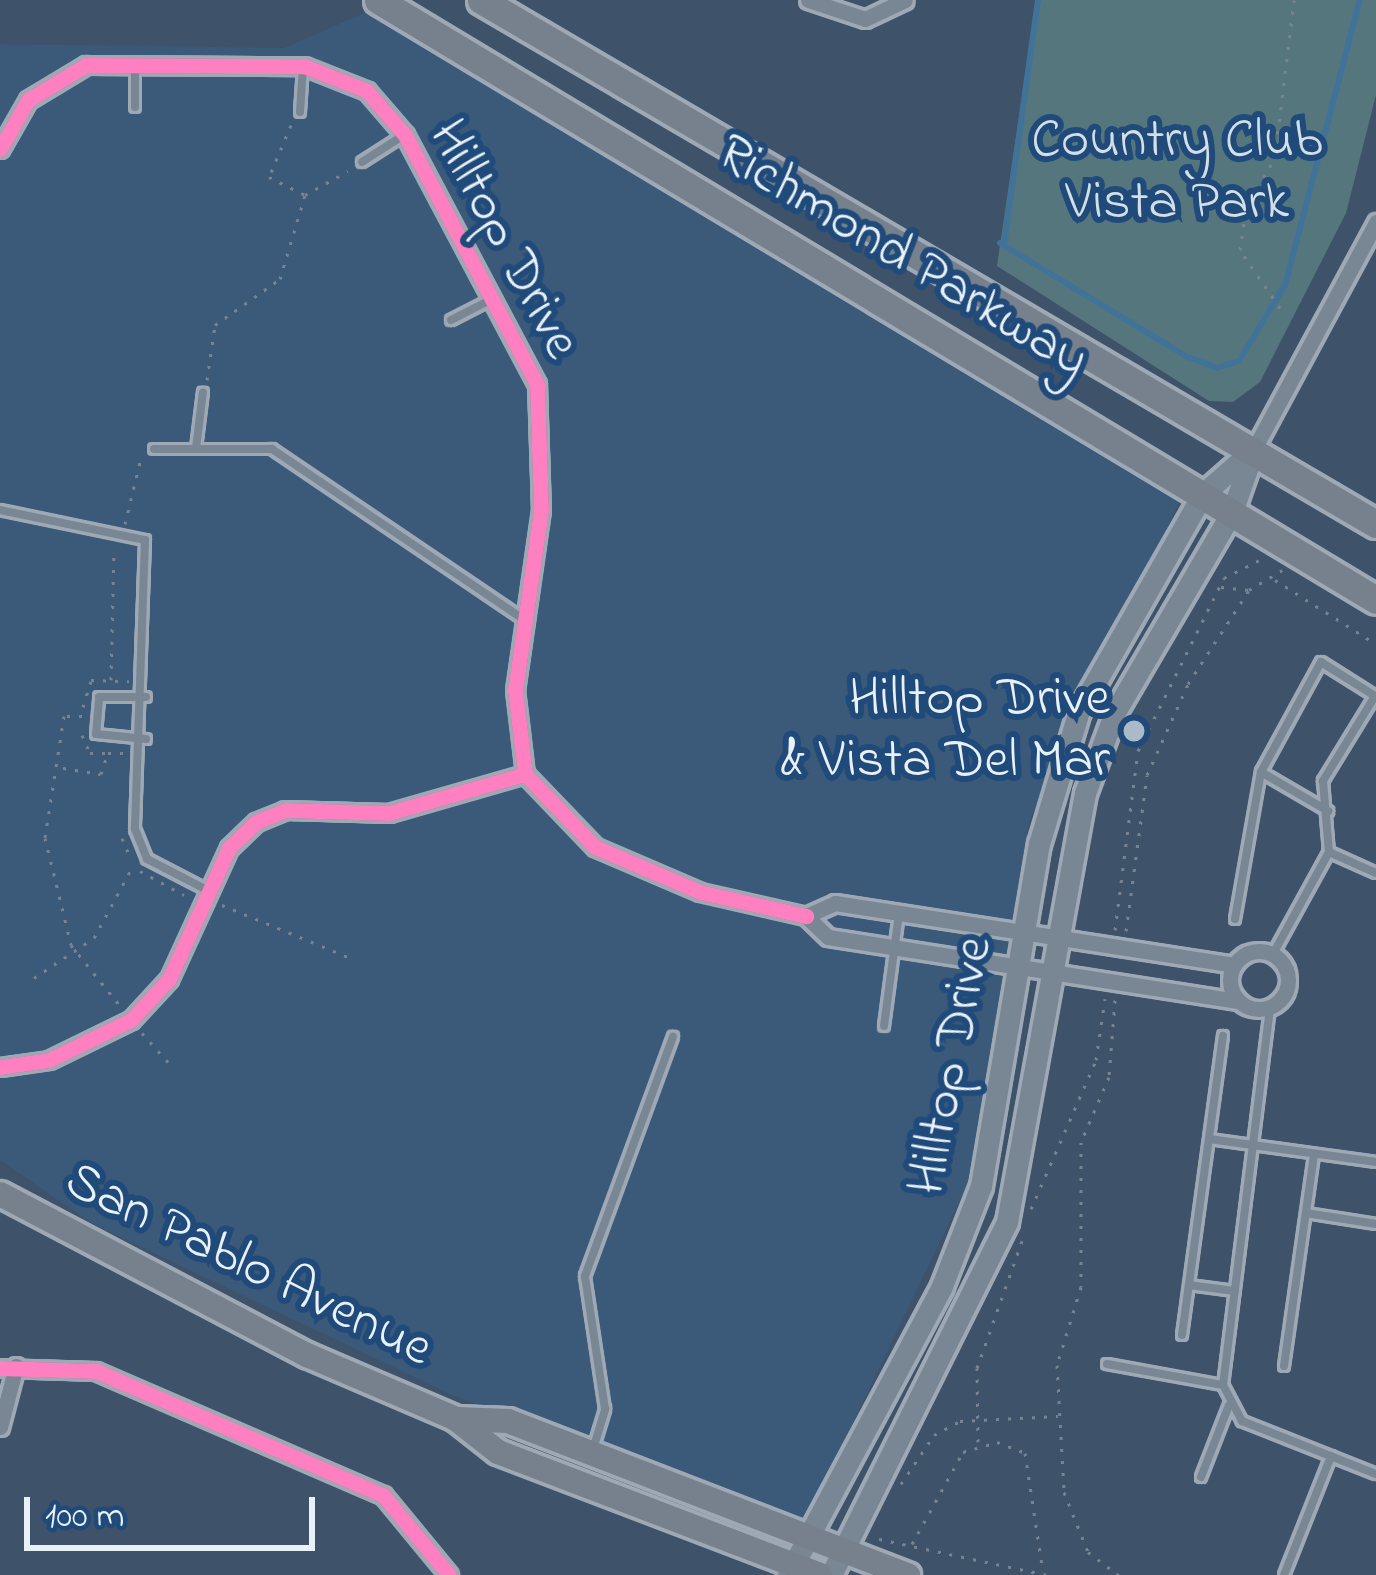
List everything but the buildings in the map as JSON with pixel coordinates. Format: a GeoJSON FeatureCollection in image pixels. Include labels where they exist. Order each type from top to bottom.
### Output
{"type":"FeatureCollection","features":[{"type":"Feature","properties":{"kind":"highway","name":"Richmond Parkway"},"geometry":{"type":"LineString","coordinates":[[378,0],[1376,600]]}},
{"type":"Feature","properties":{"kind":"highway","name":"Richmond Parkway"},"geometry":{"type":"LineString","coordinates":[[482,0],[1376,524]]}},
{"type":"Feature","properties":{"kind":"main road","name":"Hilltop Drive"},"geometry":{"type":"LineString","coordinates":[[791,1570],[812,1538],[964,1236],[994,1132],[1024,932],[1079,711],[1203,494],[1254,449]]}},
{"type":"Feature","properties":{"kind":"main road","name":"Hilltop Drive"},"geometry":{"type":"LineString","coordinates":[[831,1575],[1007,1222],[1054,975],[1075,833],[1111,722],[1232,512],[1254,449]]}},
{"type":"Feature","properties":{"kind":"main road","name":"San Pablo Avenue"},"geometry":{"type":"LineString","coordinates":[[0,1194],[307,1355],[456,1419],[498,1452],[791,1570],[820,1575]]}},
{"type":"Feature","properties":{"kind":"main road","name":"San Pablo Avenue"},"geometry":{"type":"LineString","coordinates":[[456,1419],[508,1421],[908,1575]]}},
{"type":"Feature","properties":{"kind":"street"},"geometry":{"type":"LineString","coordinates":[[808,0],[865,19],[905,0]]}},
{"type":"Feature","properties":{"kind":"street","name":"Hilltop Drive"},"geometry":{"type":"LineString","coordinates":[[0,149],[28,100],[86,65],[135,60],[304,66],[367,91],[405,135],[495,297],[537,384],[544,450],[523,619],[515,736],[526,774]]}},
{"type":"Feature","properties":{"kind":"street","name":"Hilltop Drive"},"geometry":{"type":"LineString","coordinates":[[1254,449],[1376,222]]}},
{"type":"Feature","properties":{"kind":"street"},"geometry":{"type":"LineString","coordinates":[[0,1067],[49,1060],[131,1020],[169,979],[229,848],[285,810],[389,813],[526,774],[595,847],[700,892],[806,916],[828,938],[1270,1008],[1289,984],[1273,954],[1234,965],[1118,952],[1024,932],[835,903],[806,916]]}},
{"type":"Feature","properties":{"kind":"street"},"geometry":{"type":"LineString","coordinates":[[1234,965],[1238,1000]]}},
{"type":"Feature","properties":{"kind":"street"},"geometry":{"type":"LineString","coordinates":[[0,1427],[8,1367],[96,1371],[383,1495],[448,1575]]}},
{"type":"Feature","properties":{"kind":"lane"},"geometry":{"type":"LineString","coordinates":[[135,60],[135,107]]}},
{"type":"Feature","properties":{"kind":"lane"},"geometry":{"type":"LineString","coordinates":[[296,111],[304,66]]}},
{"type":"Feature","properties":{"kind":"lane"},"geometry":{"type":"LineString","coordinates":[[362,163],[405,135]]}},
{"type":"Feature","properties":{"kind":"lane"},"geometry":{"type":"LineString","coordinates":[[451,320],[495,297]]}},
{"type":"Feature","properties":{"kind":"lane"},"geometry":{"type":"LineString","coordinates":[[196,448],[203,392]]}},
{"type":"Feature","properties":{"kind":"lane"},"geometry":{"type":"LineString","coordinates":[[154,449],[272,449],[523,619]]}},
{"type":"Feature","properties":{"kind":"lane"},"geometry":{"type":"LineString","coordinates":[[0,510],[145,540],[146,739],[138,843],[161,870],[209,891]]}},
{"type":"Feature","properties":{"kind":"lane"},"geometry":{"type":"LineString","coordinates":[[1235,919],[1261,772],[1321,662],[1375,696],[1323,781],[1329,852],[1273,954]]}},
{"type":"Feature","properties":{"kind":"lane"},"geometry":{"type":"LineString","coordinates":[[146,697],[99,697],[96,734],[146,739]]}},
{"type":"Feature","properties":{"kind":"lane"},"geometry":{"type":"LineString","coordinates":[[1261,772],[1329,811]]}},
{"type":"Feature","properties":{"kind":"lane"},"geometry":{"type":"LineString","coordinates":[[1329,852],[1376,873]]}},
{"type":"Feature","properties":{"kind":"lane"},"geometry":{"type":"LineString","coordinates":[[884,1026],[899,911]]}},
{"type":"Feature","properties":{"kind":"lane"},"geometry":{"type":"LineString","coordinates":[[1202,1477],[1229,1405],[1223,1384],[1270,1008]]}},
{"type":"Feature","properties":{"kind":"lane"},"geometry":{"type":"LineString","coordinates":[[1182,1335],[1223,1036]]}},
{"type":"Feature","properties":{"kind":"lane"},"geometry":{"type":"LineString","coordinates":[[592,1454],[604,1409],[585,1276],[673,1037]]}},
{"type":"Feature","properties":{"kind":"lane"},"geometry":{"type":"LineString","coordinates":[[1209,1139],[1376,1162]]}},
{"type":"Feature","properties":{"kind":"lane"},"geometry":{"type":"LineString","coordinates":[[1284,1366],[1314,1154]]}},
{"type":"Feature","properties":{"kind":"lane"},"geometry":{"type":"LineString","coordinates":[[1306,1214],[1376,1223]]}},
{"type":"Feature","properties":{"kind":"lane"},"geometry":{"type":"LineString","coordinates":[[1189,1285],[1235,1291]]}},
{"type":"Feature","properties":{"kind":"lane"},"geometry":{"type":"LineString","coordinates":[[1107,1364],[1223,1384]]}},
{"type":"Feature","properties":{"kind":"lane"},"geometry":{"type":"LineString","coordinates":[[1229,1405],[1376,1474]]}},
{"type":"Feature","properties":{"kind":"lane"},"geometry":{"type":"LineString","coordinates":[[1284,1575],[1331,1456]]}},
{"type":"Feature","properties":{"kind":"path"},"geometry":{"type":"LineString","coordinates":[[1279,307],[1244,268],[1241,227],[1275,157],[1294,0]]}},
{"type":"Feature","properties":{"kind":"path"},"geometry":{"type":"LineString","coordinates":[[296,111],[291,142],[269,177],[305,195]]}},
{"type":"Feature","properties":{"kind":"path"},"geometry":{"type":"LineString","coordinates":[[203,392],[215,360],[206,341],[280,279],[305,195],[362,163]]}},
{"type":"Feature","properties":{"kind":"path"},"geometry":{"type":"LineString","coordinates":[[111,680],[119,538],[139,464],[154,449]]}},
{"type":"Feature","properties":{"kind":"path"},"geometry":{"type":"LineString","coordinates":[[1118,952],[1138,751],[1219,587],[1244,563],[1283,568],[1302,580]]}},
{"type":"Feature","properties":{"kind":"path"},"geometry":{"type":"LineString","coordinates":[[1219,587],[1249,590],[1275,580],[1283,568]]}},
{"type":"Feature","properties":{"kind":"path"},"geometry":{"type":"LineString","coordinates":[[1275,580],[1376,644]]}},
{"type":"Feature","properties":{"kind":"path"},"geometry":{"type":"LineString","coordinates":[[1118,952],[1147,775],[1187,683],[1249,590]]}},
{"type":"Feature","properties":{"kind":"path"},"geometry":{"type":"LineString","coordinates":[[82,716],[64,716],[63,768],[44,818],[64,926],[131,1020],[169,1063]]}},
{"type":"Feature","properties":{"kind":"path"},"geometry":{"type":"LineString","coordinates":[[63,768],[105,773],[108,753],[132,754],[130,770]]}},
{"type":"Feature","properties":{"kind":"path"},"geometry":{"type":"LineString","coordinates":[[122,815],[134,863]]}},
{"type":"Feature","properties":{"kind":"path"},"geometry":{"type":"LineString","coordinates":[[1113,982],[1109,1077],[1081,1142],[1076,1204],[1088,1245],[1057,1364],[1058,1416],[1075,1526],[1118,1575]]}},
{"type":"Feature","properties":{"kind":"path"},"geometry":{"type":"LineString","coordinates":[[978,1442],[977,1368],[1051,1146],[1096,1060],[1113,982]]}},
{"type":"Feature","properties":{"kind":"path"},"geometry":{"type":"LineString","coordinates":[[892,1494],[934,1436],[976,1420],[1058,1416]]}},
{"type":"Feature","properties":{"kind":"path"},"geometry":{"type":"LineString","coordinates":[[911,1545],[948,1470],[978,1442]]}},
{"type":"Feature","properties":{"kind":"path"},"geometry":{"type":"LineString","coordinates":[[872,1529],[911,1545],[1046,1574],[1025,1453],[978,1442]]}},
{"type":"Feature","properties":{"kind":"shaded area"},"geometry":{"type":"Polygon","coordinates":[[[373,9],[1180,501],[1029,822],[970,1179],[805,1523],[452,1395],[93,1224],[0,1160],[0,44],[284,48],[373,9]]]}},
{"type":"Feature","properties":{"kind":"green space","name":"Country Club Vista Park"},"geometry":{"type":"Polygon","coordinates":[[[1036,0],[1376,0],[1376,95],[1346,213],[1260,382],[1233,402],[1209,401],[997,266],[1036,0]]]}},
{"type":"Feature","properties":{"kind":"waterway"},"geometry":{"type":"LineString","coordinates":[[1004,245],[1038,0]]}},
{"type":"Feature","properties":{"kind":"waterway"},"geometry":{"type":"LineString","coordinates":[[1000,243],[1186,356],[1217,368],[1239,361],[1285,285],[1360,0]]}},
{"type":"Feature","properties":{"kind":"cycle path"},"geometry":{"type":"LineString","coordinates":[[0,149],[28,100],[86,65],[304,66],[367,91],[405,135],[537,384],[541,510],[515,690],[525,774],[595,847],[700,892],[806,916]]}},
{"type":"Feature","properties":{"kind":"cycle path"},"geometry":{"type":"LineString","coordinates":[[0,1067],[49,1060],[131,1020],[169,979],[229,848],[256,822],[285,810],[389,813],[525,774]]}},
{"type":"Feature","properties":{"kind":"cycle path"},"geometry":{"type":"LineString","coordinates":[[0,1368],[96,1371],[383,1495],[449,1575]]}},
{"type":"Feature","properties":{"kind":"place","name":"Hilltop Drive & Vista Del Mar"},"geometry":{"type":"Point","coordinates":[1134,731]}}]}
